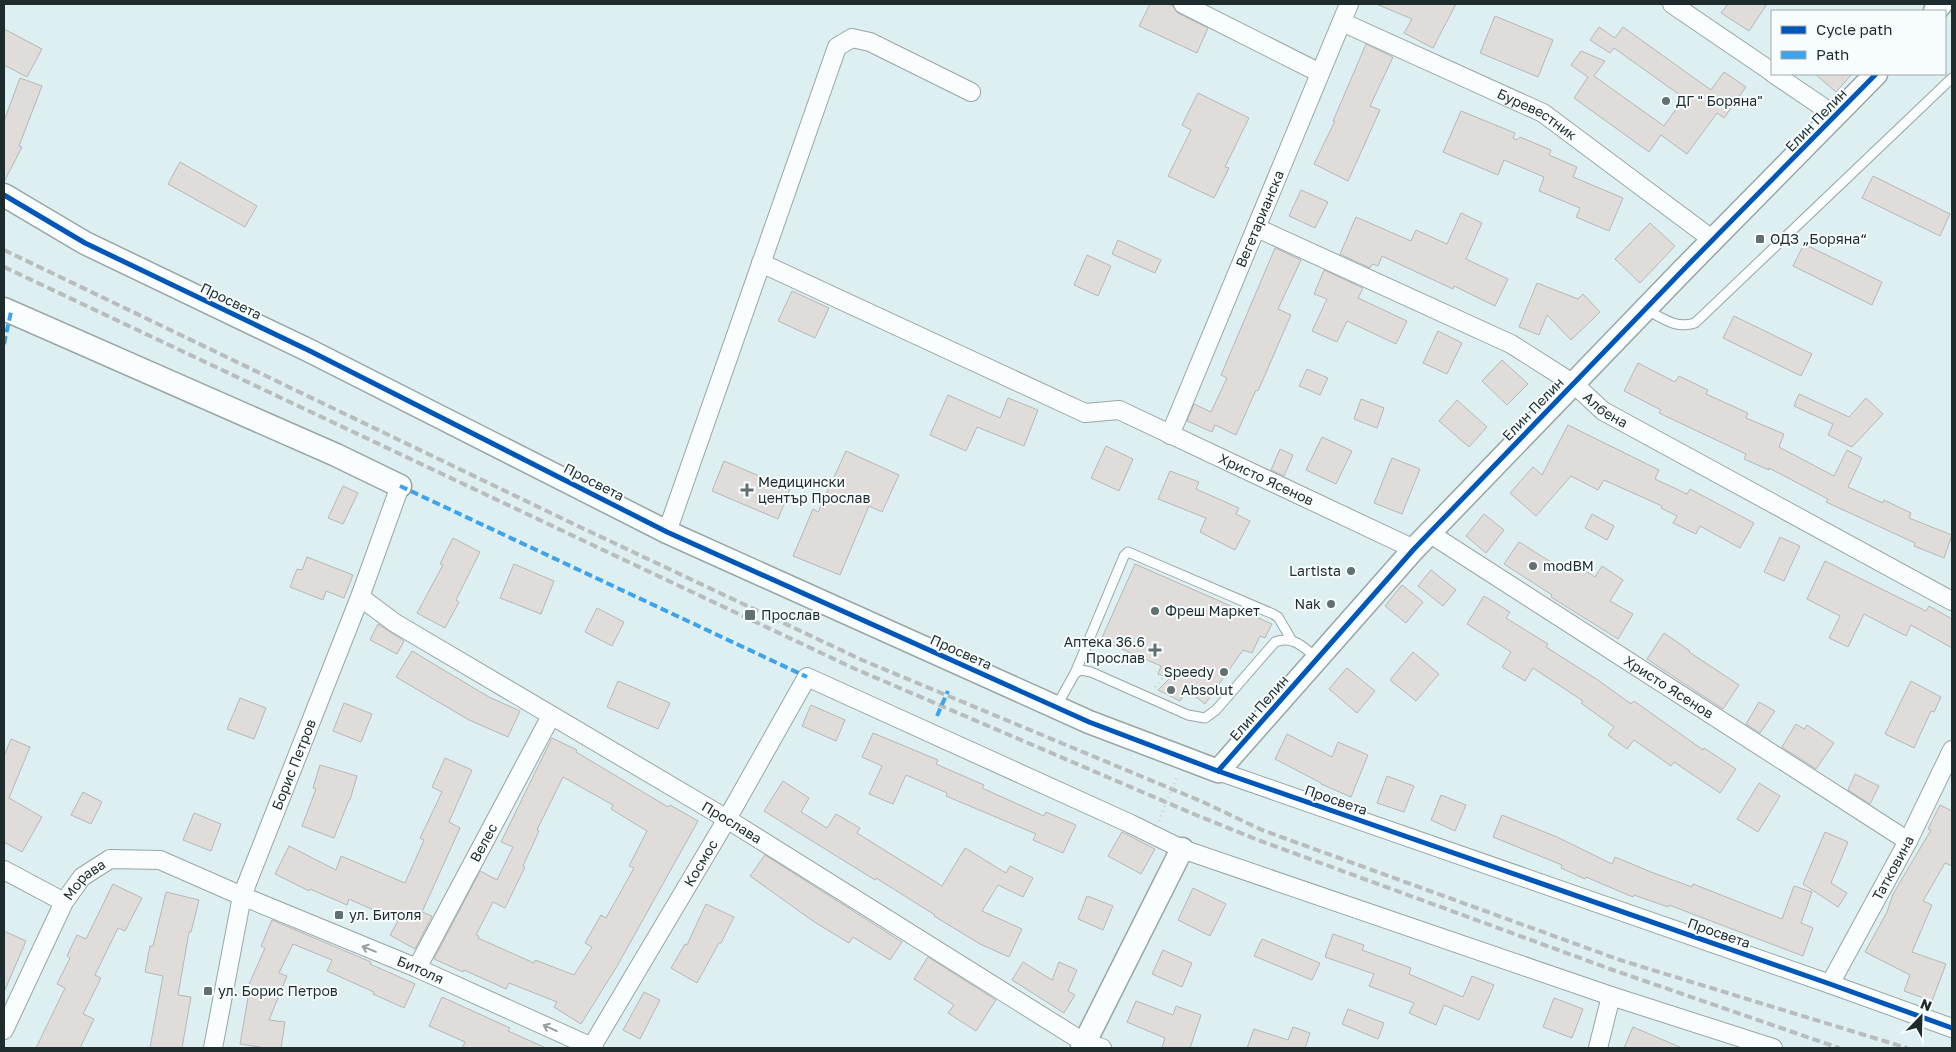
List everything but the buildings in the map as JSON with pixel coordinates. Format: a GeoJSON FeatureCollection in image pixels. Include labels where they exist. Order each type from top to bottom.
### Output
{"type":"FeatureCollection","features":[{"type":"Feature","properties":{"kind":"street"},"geometry":{"type":"LineString","coordinates":[[1183,4],[1320,72]]}},
{"type":"Feature","properties":{"kind":"street","name":"Вегетарианска"},"geometry":{"type":"LineString","coordinates":[[1170,435],[1349,4]]}},
{"type":"Feature","properties":{"kind":"street"},"geometry":{"type":"LineString","coordinates":[[1672,4],[1771,72]]}},
{"type":"Feature","properties":{"kind":"street","name":"Буревестник"},"geometry":{"type":"LineString","coordinates":[[1342,22],[1543,112],[1713,240]]}},
{"type":"Feature","properties":{"kind":"street"},"geometry":{"type":"LineString","coordinates":[[667,532],[837,47],[852,38],[870,42],[971,92]]}},
{"type":"Feature","properties":{"kind":"street"},"geometry":{"type":"LineString","coordinates":[[1776,75],[1836,116]]}},
{"type":"Feature","properties":{"kind":"street","name":"Елин Пелин"},"geometry":{"type":"LineString","coordinates":[[1218,771],[1421,541],[1875,75]]}},
{"type":"Feature","properties":{"kind":"street","name":"Просвета"},"geometry":{"type":"LineString","coordinates":[[4,195],[85,243],[310,352],[667,532],[1089,722],[1218,771],[1952,1028]]}},
{"type":"Feature","properties":{"kind":"street","name":"Албена"},"geometry":{"type":"LineString","coordinates":[[1257,228],[1511,344],[1574,384],[1603,411],[1952,601]]}},
{"type":"Feature","properties":{"kind":"street","name":"Христо Ясенов"},"geometry":{"type":"LineString","coordinates":[[761,263],[1085,413],[1119,410],[1170,435],[1421,541],[1908,841]]}},
{"type":"Feature","properties":{"kind":"street"},"geometry":{"type":"LineString","coordinates":[[4,309],[336,455],[400,486]]}},
{"type":"Feature","properties":{"kind":"street","name":"Борис Петров"},"geometry":{"type":"LineString","coordinates":[[213,1048],[242,896],[360,597],[400,486]]}},
{"type":"Feature","properties":{"kind":"street","name":"Прослава"},"geometry":{"type":"LineString","coordinates":[[360,597],[395,623],[727,819],[1090,1047]]}},
{"type":"Feature","properties":{"kind":"street","name":"Космос"},"geometry":{"type":"LineString","coordinates":[[592,1048],[727,819],[807,677],[1182,849]]}},
{"type":"Feature","properties":{"kind":"street","name":"Велес"},"geometry":{"type":"LineString","coordinates":[[417,968],[551,716]]}},
{"type":"Feature","properties":{"kind":"street","name":"Татковина"},"geometry":{"type":"LineString","coordinates":[[1830,984],[1908,841],[1952,750]]}},
{"type":"Feature","properties":{"kind":"street"},"geometry":{"type":"LineString","coordinates":[[1090,1047],[1182,849],[1611,996],[1774,1048]]}},
{"type":"Feature","properties":{"kind":"street","name":"Морава"},"geometry":{"type":"LineString","coordinates":[[4,1030],[64,902],[82,878],[110,859],[160,860],[242,896]]}},
{"type":"Feature","properties":{"kind":"street"},"geometry":{"type":"LineString","coordinates":[[4,870],[64,902]]}},
{"type":"Feature","properties":{"kind":"street","name":"Битоля"},"geometry":{"type":"LineString","coordinates":[[242,896],[417,968],[592,1048]]}},
{"type":"Feature","properties":{"kind":"street"},"geometry":{"type":"LineString","coordinates":[[1598,1048],[1611,996]]}},
{"type":"Feature","properties":{"kind":"lane"},"geometry":{"type":"LineString","coordinates":[[1646,309],[1674,324],[1684,326],[1695,323],[1952,78]]}},
{"type":"Feature","properties":{"kind":"lane"},"geometry":{"type":"LineString","coordinates":[[1056,707],[1075,673],[1124,556],[1128,552],[1273,614],[1278,617],[1291,639],[1318,658]]}},
{"type":"Feature","properties":{"kind":"lane"},"geometry":{"type":"LineString","coordinates":[[1075,673],[1081,670],[1091,672],[1188,715],[1205,718],[1216,710],[1275,642],[1291,639]]}},
{"type":"Feature","properties":{"kind":"path"},"geometry":{"type":"LineString","coordinates":[[1159,821],[1176,776]]}},
{"type":"Feature","properties":{"kind":"railway"},"geometry":{"type":"LineString","coordinates":[[4,250],[580,527],[862,660],[1203,802],[1262,830],[1620,960],[1907,1048]]}},
{"type":"Feature","properties":{"kind":"railway"},"geometry":{"type":"LineString","coordinates":[[4,267],[853,668],[1196,815],[1258,840],[1610,969],[1839,1048]]}},
{"type":"Feature","properties":{"kind":"marked path"},"geometry":{"type":"LineString","coordinates":[[4,344],[11,312]]}},
{"type":"Feature","properties":{"kind":"marked path"},"geometry":{"type":"LineString","coordinates":[[400,486],[807,677]]}},
{"type":"Feature","properties":{"kind":"marked path"},"geometry":{"type":"LineString","coordinates":[[937,716],[948,691]]}},
{"type":"Feature","properties":{"kind":"cycle path"},"geometry":{"type":"LineString","coordinates":[[1218,771],[1414,549],[1684,269],[1875,75]]}},
{"type":"Feature","properties":{"kind":"cycle path"},"geometry":{"type":"LineString","coordinates":[[4,195],[85,243],[310,351],[667,532],[1089,722],[1218,771],[1952,1028]]}},
{"type":"Feature","properties":{"kind":"place","name":"ДГ \" Боряна\""},"geometry":{"type":"Point","coordinates":[1666,101]}},
{"type":"Feature","properties":{"kind":"place","name":"ОДЗ „Боряна“"},"geometry":{"type":"Point","coordinates":[1760,239]}},
{"type":"Feature","properties":{"kind":"place","name":"Медицински център Прослав"},"geometry":{"type":"Point","coordinates":[747,490]}},
{"type":"Feature","properties":{"kind":"place","name":"modBM"},"geometry":{"type":"Point","coordinates":[1533,566]}},
{"type":"Feature","properties":{"kind":"place","name":"Lartista"},"geometry":{"type":"Point","coordinates":[1351,571]}},
{"type":"Feature","properties":{"kind":"place","name":"Nak"},"geometry":{"type":"Point","coordinates":[1331,604]}},
{"type":"Feature","properties":{"kind":"place","name":"Фреш Маркет"},"geometry":{"type":"Point","coordinates":[1155,611]}},
{"type":"Feature","properties":{"kind":"place","name":"Прослав"},"geometry":{"type":"Point","coordinates":[750,615]}},
{"type":"Feature","properties":{"kind":"place","name":"Аптека 36.6 Прослав"},"geometry":{"type":"Point","coordinates":[1155,650]}},
{"type":"Feature","properties":{"kind":"place","name":"Speedy"},"geometry":{"type":"Point","coordinates":[1224,672]}},
{"type":"Feature","properties":{"kind":"place","name":"Absolut"},"geometry":{"type":"Point","coordinates":[1171,690]}},
{"type":"Feature","properties":{"kind":"place","name":"ул. Битоля"},"geometry":{"type":"Point","coordinates":[339,915]}},
{"type":"Feature","properties":{"kind":"place","name":"ул. Борис Петров"},"geometry":{"type":"Point","coordinates":[208,991]}}]}
